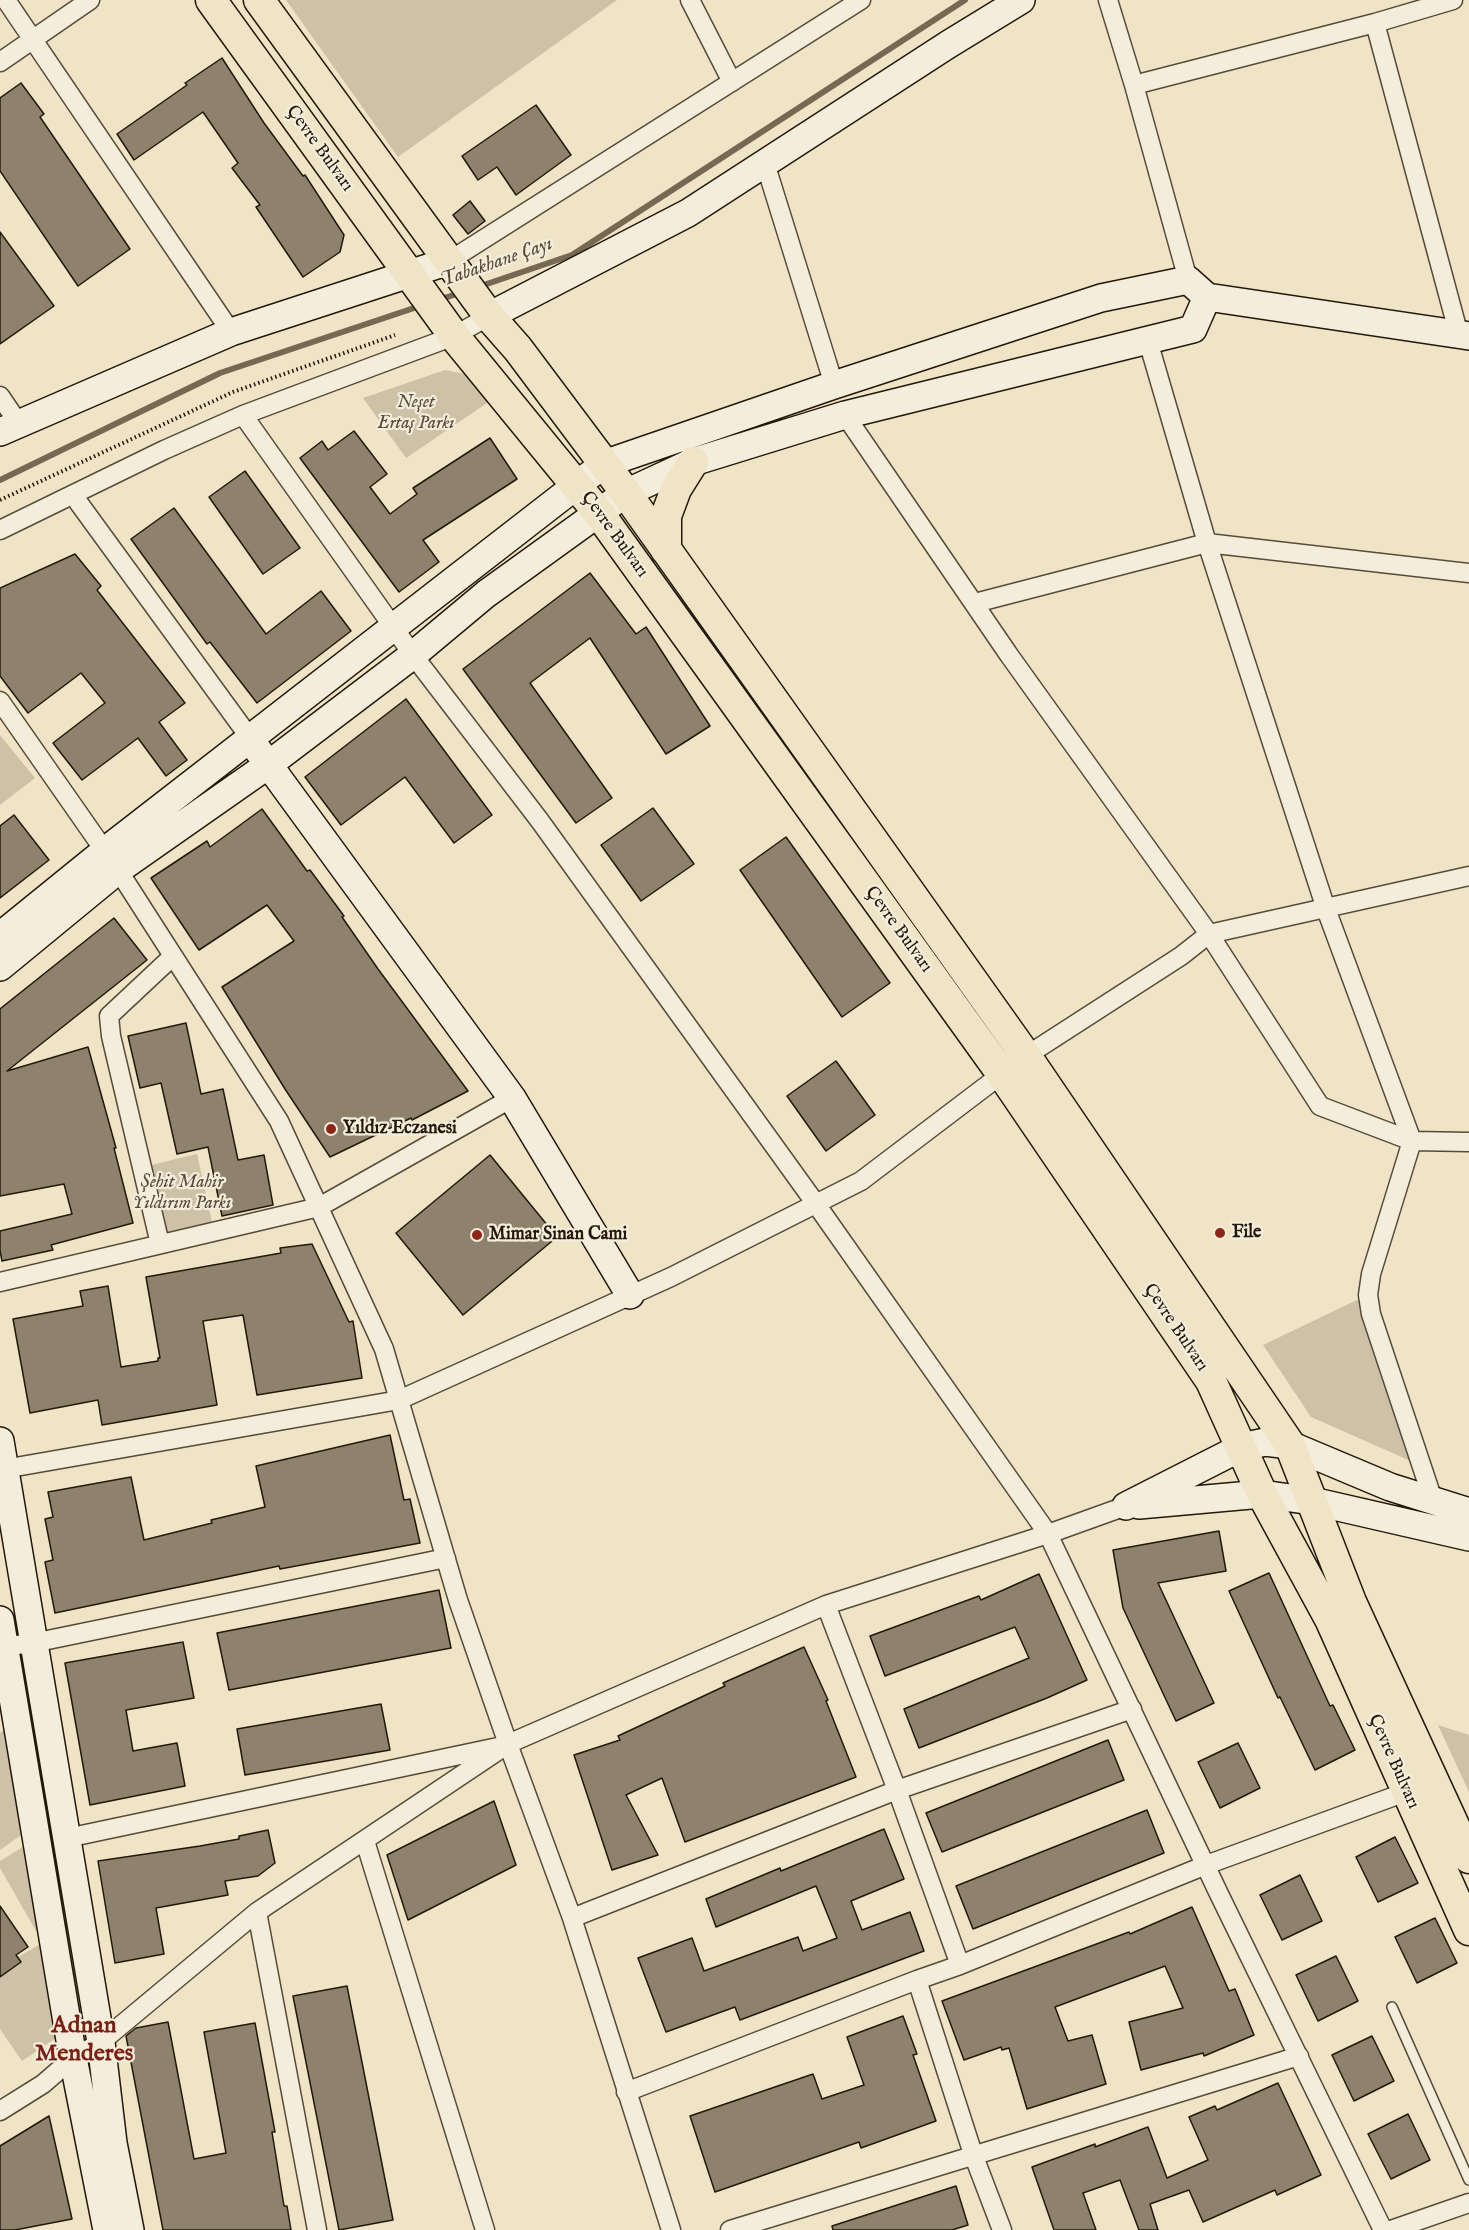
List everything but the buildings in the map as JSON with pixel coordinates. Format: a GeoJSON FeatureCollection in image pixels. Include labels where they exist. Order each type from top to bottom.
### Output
{"type":"FeatureCollection","features":[{"type":"Feature","properties":{"kind":"main road","name":"Çevre Bulvarı"},"geometry":{"type":"LineString","coordinates":[[211,0],[432,304],[598,512],[1002,1074],[1211,1381],[1262,1494],[1420,1786],[1469,1858]]}},
{"type":"Feature","properties":{"kind":"main road","name":"Çevre Bulvarı"},"geometry":{"type":"LineString","coordinates":[[259,0],[469,289],[518,349],[626,493],[1026,1056],[1290,1445],[1420,1786],[1469,1929]]}},
{"type":"Feature","properties":{"kind":"main road"},"geometry":{"type":"LineString","coordinates":[[666,550],[666,516],[676,489],[693,462]]}},
{"type":"Feature","properties":{"kind":"street"},"geometry":{"type":"LineString","coordinates":[[6,0],[231,332]]}},
{"type":"Feature","properties":{"kind":"street"},"geometry":{"type":"LineString","coordinates":[[0,62],[90,0]]}},
{"type":"Feature","properties":{"kind":"street"},"geometry":{"type":"LineString","coordinates":[[690,0],[732,82]]}},
{"type":"Feature","properties":{"kind":"street"},"geometry":{"type":"LineString","coordinates":[[0,396],[10,428],[231,332],[432,304],[469,289],[732,82],[861,0]]}},
{"type":"Feature","properties":{"kind":"street"},"geometry":{"type":"LineString","coordinates":[[0,530],[243,415],[432,304],[688,213],[1021,0]]}},
{"type":"Feature","properties":{"kind":"street"},"geometry":{"type":"LineString","coordinates":[[0,936],[112,860],[268,765],[413,655],[486,594],[626,493],[693,462],[845,415],[1193,329],[1198,288],[1108,0]]}},
{"type":"Feature","properties":{"kind":"street"},"geometry":{"type":"LineString","coordinates":[[1134,85],[1376,23],[1454,0]]}},
{"type":"Feature","properties":{"kind":"street"},"geometry":{"type":"LineString","coordinates":[[0,967],[112,860],[250,738],[604,464],[834,385],[1101,298],[1198,288],[1464,336],[1376,23]]}},
{"type":"Feature","properties":{"kind":"street"},"geometry":{"type":"LineString","coordinates":[[765,163],[845,415],[1023,675],[1209,934],[1320,1106],[1412,1141],[1469,1142]]}},
{"type":"Feature","properties":{"kind":"street"},"geometry":{"type":"LineString","coordinates":[[1148,341],[1207,543],[1326,909],[1412,1141],[1371,1274],[1368,1295],[1371,1314],[1433,1500]]}},
{"type":"Feature","properties":{"kind":"street"},"geometry":{"type":"LineString","coordinates":[[243,415],[413,655],[540,821],[816,1204],[1048,1534],[1383,2230]]}},
{"type":"Feature","properties":{"kind":"street"},"geometry":{"type":"LineString","coordinates":[[72,495],[512,1098],[630,1295]]}},
{"type":"Feature","properties":{"kind":"street"},"geometry":{"type":"LineString","coordinates":[[975,603],[1207,543],[1469,573]]}},
{"type":"Feature","properties":{"kind":"street"},"geometry":{"type":"LineString","coordinates":[[0,701],[112,860],[279,1121],[384,1349],[446,1558],[508,1744],[572,1918],[671,2230]]}},
{"type":"Feature","properties":{"kind":"street"},"geometry":{"type":"LineString","coordinates":[[4,1469],[399,1400],[630,1295],[861,1181],[1026,1056],[1181,956],[1209,934],[1469,876]]}},
{"type":"Feature","properties":{"kind":"street"},"geometry":{"type":"LineString","coordinates":[[160,1244],[108,1016],[172,957]]}},
{"type":"Feature","properties":{"kind":"street"},"geometry":{"type":"LineString","coordinates":[[0,1282],[319,1207],[512,1098]]}},
{"type":"Feature","properties":{"kind":"street"},"geometry":{"type":"LineString","coordinates":[[0,1441],[101,2042],[113,2143],[130,2230]]}},
{"type":"Feature","properties":{"kind":"street"},"geometry":{"type":"LineString","coordinates":[[0,2111],[43,2084],[73,2058],[101,2042],[257,1912],[508,1744],[825,1605],[1048,1534],[1126,1506],[1242,1447],[1265,1442],[1290,1445],[1390,1487],[1469,1512]]}},
{"type":"Feature","properties":{"kind":"street"},"geometry":{"type":"LineString","coordinates":[[1126,1506],[1262,1494],[1312,1501],[1469,1537]]}},
{"type":"Feature","properties":{"kind":"street"},"geometry":{"type":"LineString","coordinates":[[107,2230],[73,2058],[1,1638],[33,1642],[446,1558]]}},
{"type":"Feature","properties":{"kind":"street"},"geometry":{"type":"LineString","coordinates":[[825,1605],[897,1790],[960,1965]]}},
{"type":"Feature","properties":{"kind":"street"},"geometry":{"type":"LineString","coordinates":[[572,1918],[897,1790],[1132,1709]]}},
{"type":"Feature","properties":{"kind":"street"},"geometry":{"type":"LineString","coordinates":[[67,1838],[508,1744]]}},
{"type":"Feature","properties":{"kind":"street"},"geometry":{"type":"LineString","coordinates":[[626,2092],[960,1965],[1206,1865],[1420,1786]]}},
{"type":"Feature","properties":{"kind":"street"},"geometry":{"type":"LineString","coordinates":[[365,1841],[485,2230]]}},
{"type":"Feature","properties":{"kind":"street"},"geometry":{"type":"LineString","coordinates":[[257,1912],[317,2230]]}},
{"type":"Feature","properties":{"kind":"street"},"geometry":{"type":"LineString","coordinates":[[917,1980],[973,2154],[1002,2230]]}},
{"type":"Feature","properties":{"kind":"street"},"geometry":{"type":"LineString","coordinates":[[730,2230],[1299,2056]]}},
{"type":"Feature","properties":{"kind":"street"},"geometry":{"type":"LineString","coordinates":[[1391,2230],[1469,2203]]}},
{"type":"Feature","properties":{"kind":"lane"},"geometry":{"type":"LineString","coordinates":[[1392,2007],[1469,2180]]}},
{"type":"Feature","properties":{"kind":"green space"},"geometry":{"type":"Polygon","coordinates":[[[286,0],[617,0],[398,157],[286,0]]]}},
{"type":"Feature","properties":{"kind":"green space","name":"Neşet Ertaş Parkı"},"geometry":{"type":"Polygon","coordinates":[[[445,370],[465,374],[479,385],[490,401],[406,458],[363,398],[445,370]]]}},
{"type":"Feature","properties":{"kind":"green space"},"geometry":{"type":"Polygon","coordinates":[[[0,735],[35,778],[0,805],[0,735]]]}},
{"type":"Feature","properties":{"kind":"green space","name":"Şehit Mahir Yıldırım Parkı"},"geometry":{"type":"Polygon","coordinates":[[[197,1154],[212,1222],[166,1233],[151,1165],[197,1154]]]}},
{"type":"Feature","properties":{"kind":"green space"},"geometry":{"type":"Polygon","coordinates":[[[1359,1299],[1413,1462],[1311,1417],[1263,1345],[1359,1299]]]}},
{"type":"Feature","properties":{"kind":"green space"},"geometry":{"type":"Polygon","coordinates":[[[1438,1725],[1469,1735],[1469,1792],[1438,1725]]]}},
{"type":"Feature","properties":{"kind":"green space"},"geometry":{"type":"Polygon","coordinates":[[[9,1726],[27,1831],[0,1850],[0,1733],[9,1726]]]}},
{"type":"Feature","properties":{"kind":"green space"},"geometry":{"type":"Polygon","coordinates":[[[29,1843],[43,1928],[36,1931],[0,1868],[0,1861],[29,1843]]]}},
{"type":"Feature","properties":{"kind":"green space"},"geometry":{"type":"Polygon","coordinates":[[[47,1940],[59,2036],[22,2061],[0,2029],[0,1968],[47,1940]]]}},
{"type":"Feature","properties":{"kind":"waterway","name":"Tabakhane Çayı"},"geometry":{"type":"LineString","coordinates":[[478,287],[572,255],[965,0]]}},
{"type":"Feature","properties":{"kind":"waterway","name":"Tabakhane Çayı"},"geometry":{"type":"LineString","coordinates":[[438,300],[463,292]]}},
{"type":"Feature","properties":{"kind":"waterway","name":"Tabakhane Çayı"},"geometry":{"type":"LineString","coordinates":[[0,480],[220,373],[423,305]]}},
{"type":"Feature","properties":{"kind":"place","name":"Yıldız Eczanesi"},"geometry":{"type":"Point","coordinates":[331,1129]}},
{"type":"Feature","properties":{"kind":"place","name":"File"},"geometry":{"type":"Point","coordinates":[1220,1233]}},
{"type":"Feature","properties":{"kind":"place","name":"Mimar Sinan Cami"},"geometry":{"type":"Point","coordinates":[477,1235]}},
{"type":"Feature","properties":{"kind":"district","name":"Adnan Menderes"},"geometry":{"type":"Point","coordinates":[84,2041]}}]}
